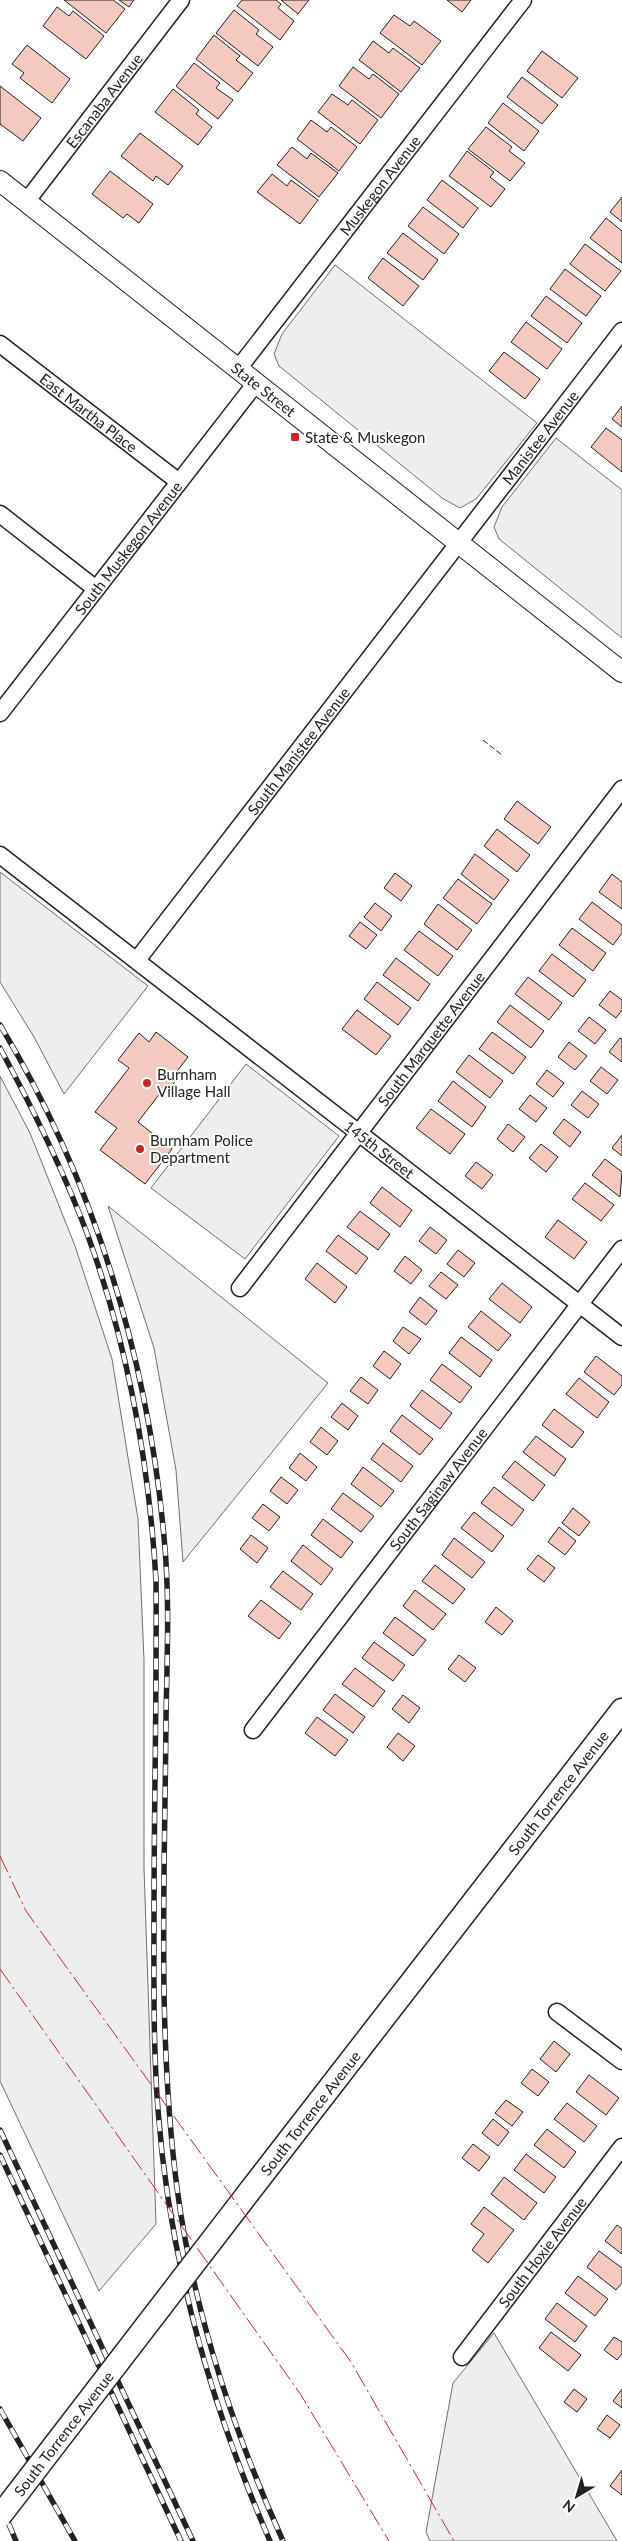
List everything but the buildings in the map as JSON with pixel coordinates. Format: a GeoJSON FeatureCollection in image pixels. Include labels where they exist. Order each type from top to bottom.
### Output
{"type":"FeatureCollection","features":[{"type":"Feature","properties":{"kind":"main road","name":"South Torrence Avenue"},"geometry":{"type":"LineString","coordinates":[[0,2516],[622,1710]]}},
{"type":"Feature","properties":{"kind":"street","name":"Escanaba Avenue"},"geometry":{"type":"LineString","coordinates":[[26,202],[181,0]]}},
{"type":"Feature","properties":{"kind":"street","name":"Muskegon Avenue"},"geometry":{"type":"LineString","coordinates":[[238,369],[522,0]]}},
{"type":"Feature","properties":{"kind":"street","name":"State Street"},"geometry":{"type":"LineString","coordinates":[[0,181],[622,672]]}},
{"type":"Feature","properties":{"kind":"street","name":"Manistee Avenue"},"geometry":{"type":"LineString","coordinates":[[459,543],[622,332]]}},
{"type":"Feature","properties":{"kind":"street","name":"East Martha Place"},"geometry":{"type":"LineString","coordinates":[[0,344],[179,482]]}},
{"type":"Feature","properties":{"kind":"street","name":"South Muskegon Avenue"},"geometry":{"type":"LineString","coordinates":[[0,712],[256,384]]}},
{"type":"Feature","properties":{"kind":"street"},"geometry":{"type":"LineString","coordinates":[[0,514],[96,589]]}},
{"type":"Feature","properties":{"kind":"street","name":"South Manistee Avenue"},"geometry":{"type":"LineString","coordinates":[[137,960],[459,543]]}},
{"type":"Feature","properties":{"kind":"street","name":"South Marquette Avenue"},"geometry":{"type":"LineString","coordinates":[[240,1288],[622,789]]}},
{"type":"Feature","properties":{"kind":"street","name":"145th Street"},"geometry":{"type":"LineString","coordinates":[[0,855],[622,1337]]}},
{"type":"Feature","properties":{"kind":"street","name":"South Saginaw Avenue"},"geometry":{"type":"LineString","coordinates":[[252,1730],[622,1248]]}},
{"type":"Feature","properties":{"kind":"street"},"geometry":{"type":"LineString","coordinates":[[558,2012],[622,2061]]}},
{"type":"Feature","properties":{"kind":"street","name":"South Hoxie Avenue"},"geometry":{"type":"LineString","coordinates":[[462,2357],[622,2147]]}},
{"type":"Feature","properties":{"kind":"shaded area"},"geometry":{"type":"Polygon","coordinates":[[[335,265],[537,423],[476,499],[460,508],[442,498],[279,366],[274,354],[282,334],[335,265]]]}},
{"type":"Feature","properties":{"kind":"shaded area"},"geometry":{"type":"Polygon","coordinates":[[[556,438],[622,490],[622,638],[499,539],[494,527],[502,507],[556,438]]]}},
{"type":"Feature","properties":{"kind":"shaded area"},"geometry":{"type":"Polygon","coordinates":[[[0,872],[148,986],[64,1094],[34,1037],[0,982],[0,872]]]}},
{"type":"Feature","properties":{"kind":"shaded area"},"geometry":{"type":"Polygon","coordinates":[[[246,1064],[339,1136],[245,1259],[151,1188],[246,1064]]]}},
{"type":"Feature","properties":{"kind":"shaded area"},"geometry":{"type":"Polygon","coordinates":[[[0,1076],[30,1133],[75,1246],[112,1359],[138,1519],[144,1660],[144,1868],[156,2224],[99,2291],[0,2081],[0,1076]]]}},
{"type":"Feature","properties":{"kind":"shaded area"},"geometry":{"type":"Polygon","coordinates":[[[108,1206],[328,1383],[183,1562],[176,1470],[154,1348],[108,1206]]]}},
{"type":"Feature","properties":{"kind":"shaded area"},"geometry":{"type":"Polygon","coordinates":[[[494,2333],[617,2541],[430,2541],[426,2532],[453,2383],[494,2333]]]}},
{"type":"Feature","properties":{"kind":"railway"},"geometry":{"type":"LineString","coordinates":[[0,1025],[33,1084],[63,1145],[89,1207],[130,1337],[145,1403],[156,1470],[167,1582],[164,2012],[171,2130],[177,2188],[193,2279],[217,2368],[248,2456],[283,2541]]}},
{"type":"Feature","properties":{"kind":"railway"},"geometry":{"type":"LineString","coordinates":[[0,1048],[47,1140],[88,1236],[115,1320],[142,1449],[153,1536],[156,1580],[154,2012],[156,2086],[164,2165],[172,2221],[196,2330],[229,2438],[270,2541]]}},
{"type":"Feature","properties":{"kind":"railway"},"geometry":{"type":"LineString","coordinates":[[0,2130],[193,2541]]}},
{"type":"Feature","properties":{"kind":"railway"},"geometry":{"type":"LineString","coordinates":[[0,2155],[181,2541]]}},
{"type":"Feature","properties":{"kind":"railway"},"geometry":{"type":"LineString","coordinates":[[0,2409],[75,2541]]}},
{"type":"Feature","properties":{"kind":"railway"},"geometry":{"type":"LineString","coordinates":[[0,2503],[16,2541]]}},
{"type":"Feature","properties":{"kind":"fence"},"geometry":{"type":"LineString","coordinates":[[483,740],[502,755]]}},
{"type":"Feature","properties":{"kind":"power"},"geometry":{"type":"LineString","coordinates":[[0,1856],[26,1911],[351,2362],[454,2541]]}},
{"type":"Feature","properties":{"kind":"power"},"geometry":{"type":"LineString","coordinates":[[0,1969],[301,2395],[389,2541]]}},
{"type":"Feature","properties":{"kind":"place","name":"State & Muskegon"},"geometry":{"type":"Point","coordinates":[295,437]}},
{"type":"Feature","properties":{"kind":"place","name":"Burnham Village Hall"},"geometry":{"type":"Point","coordinates":[147,1083]}},
{"type":"Feature","properties":{"kind":"place","name":"Burnham Police Department"},"geometry":{"type":"Point","coordinates":[140,1149]}}]}
